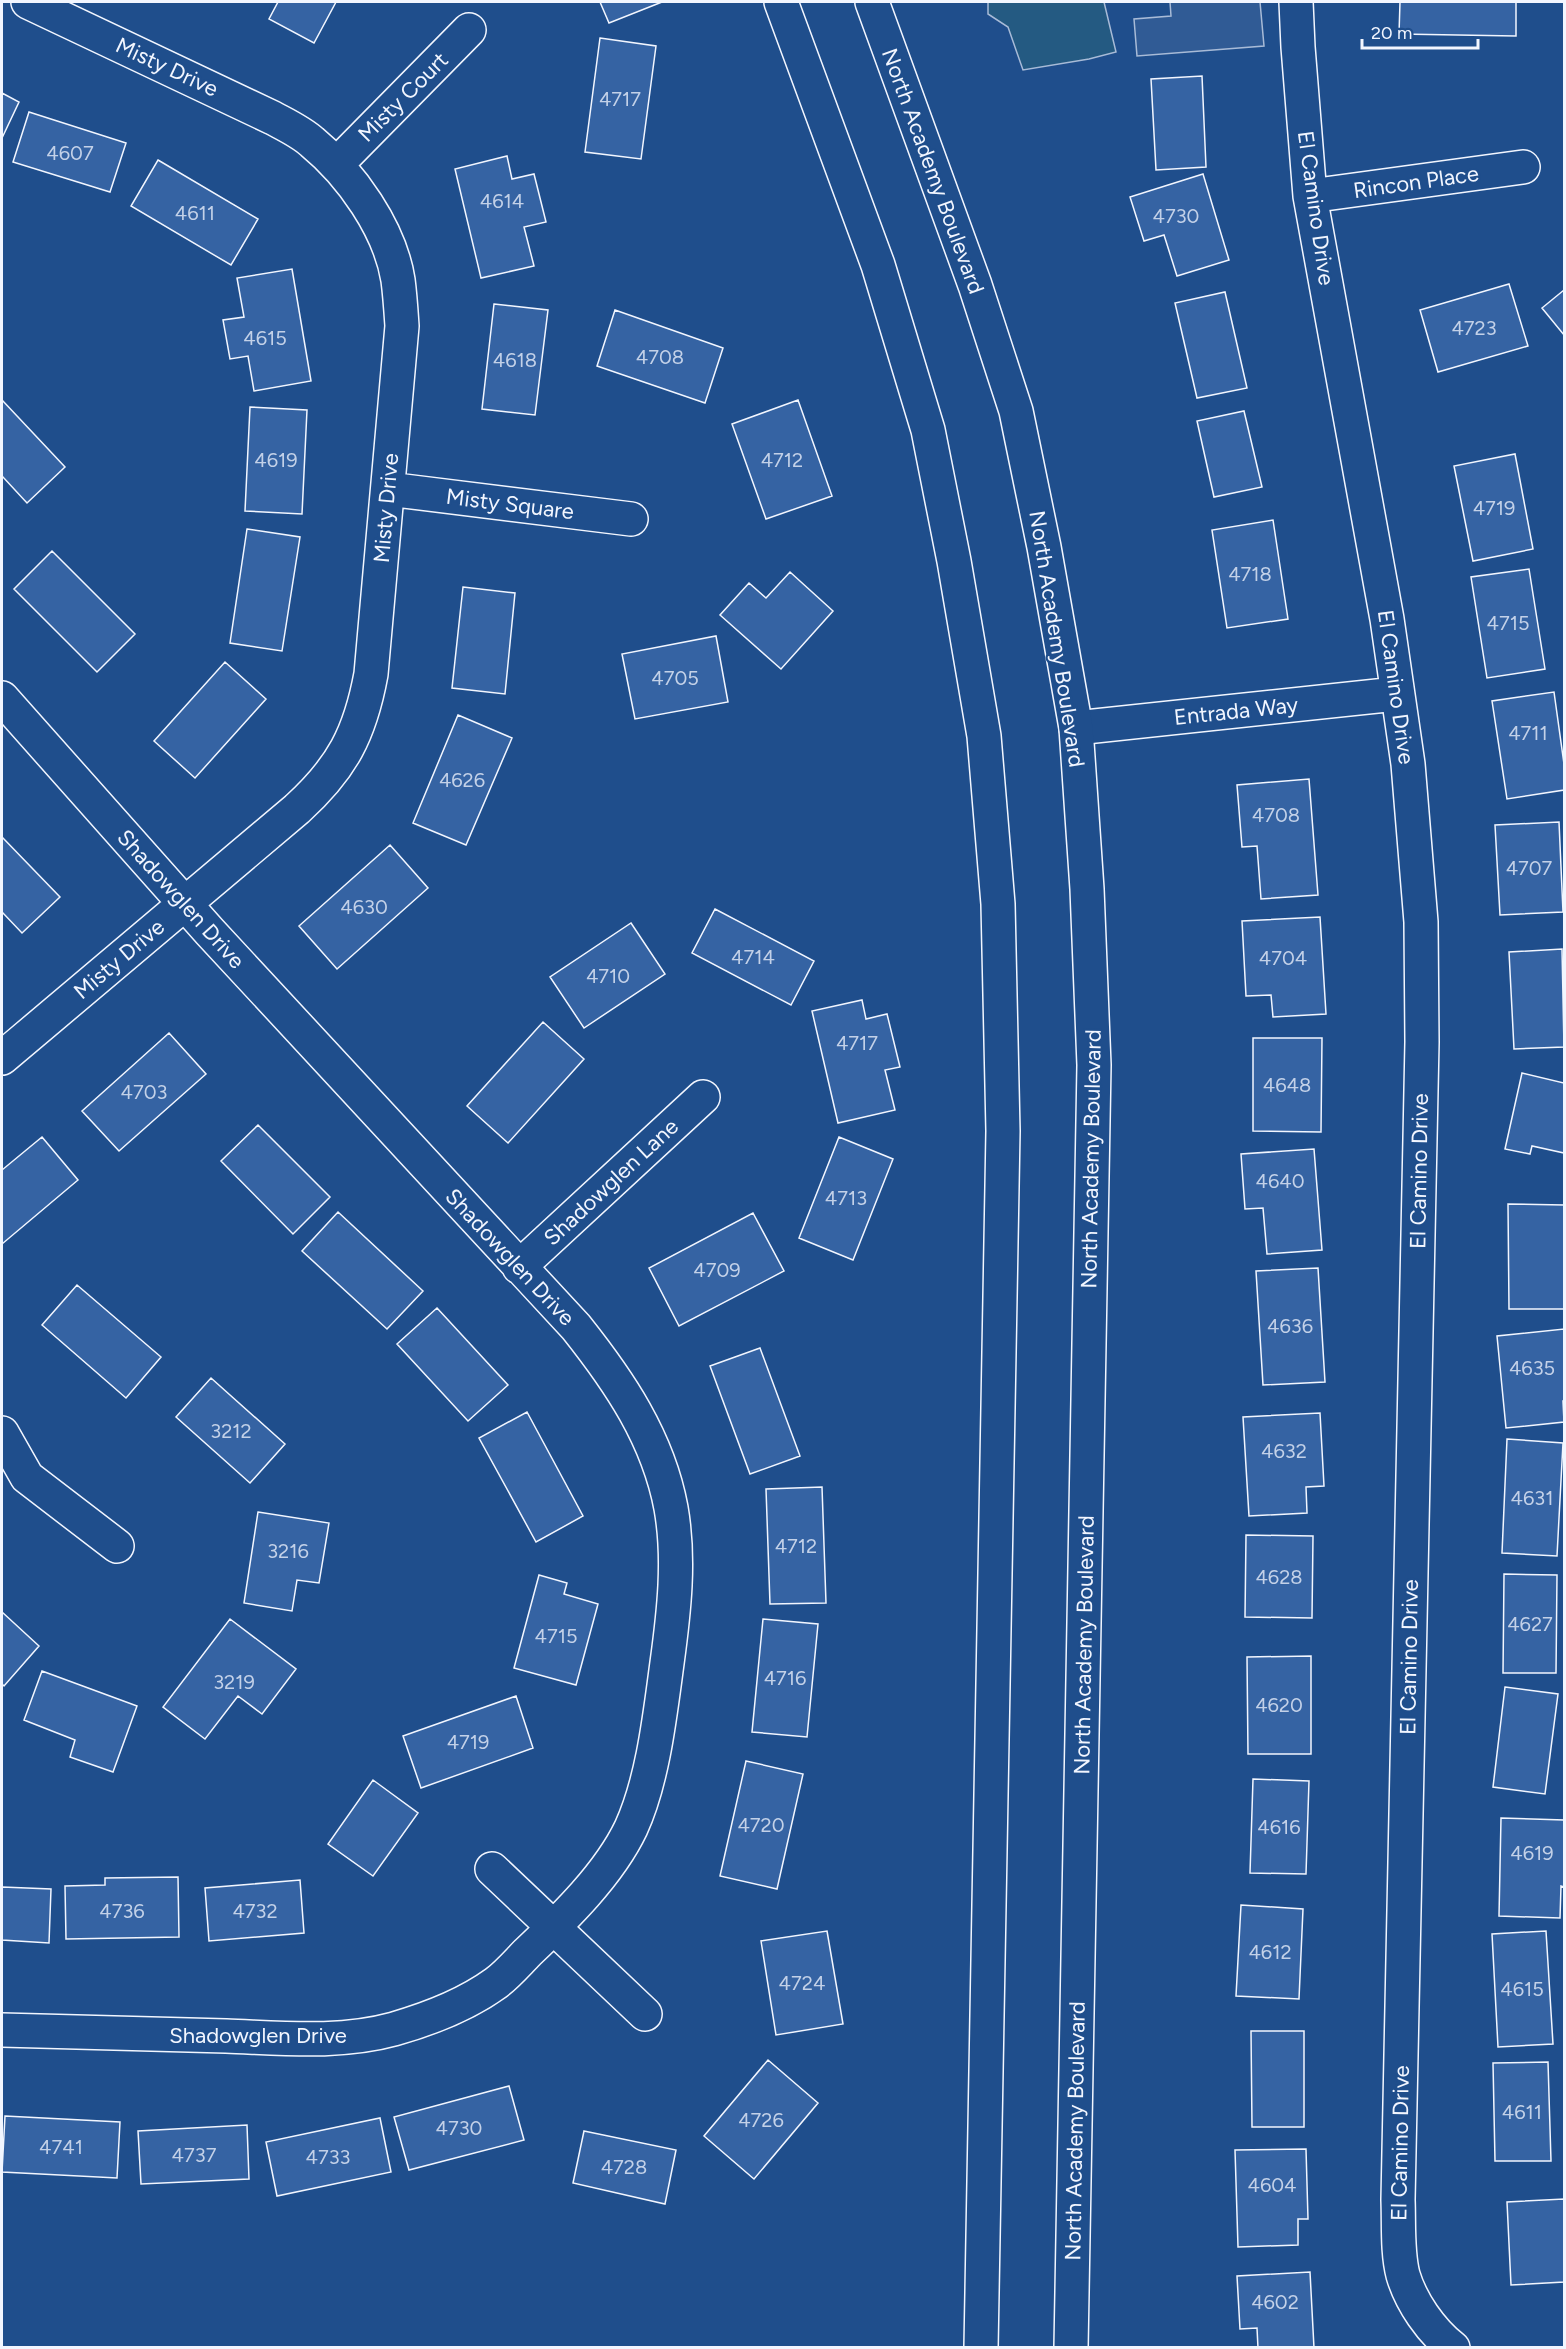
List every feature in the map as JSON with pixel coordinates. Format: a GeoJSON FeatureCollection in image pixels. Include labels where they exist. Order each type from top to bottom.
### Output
{"type":"FeatureCollection","features":[{"type":"Feature","properties":{"kind":"main road","name":"Misty Drive"},"geometry":{"type":"LineString","coordinates":[[2,1058],[322,786],[342,760],[356,732],[366,702],[371,674],[402,326],[398,278],[384,237],[365,200],[337,164],[310,140],[273,118],[28,2]]}},
{"type":"Feature","properties":{"kind":"main road"},"geometry":{"type":"LineString","coordinates":[[781,2],[878,265],[928,430],[954,561],[984,736],[998,904],[1003,1131],[981,2348]]}},
{"type":"Feature","properties":{"kind":"main road","name":"North Academy Boulevard"},"geometry":{"type":"LineString","coordinates":[[872,2],[975,285],[1016,411],[1044,547],[1076,728],[1087,889],[1094,1065],[1071,2348]]}},
{"type":"Feature","properties":{"kind":"main road","name":"El Camino Drive"},"geometry":{"type":"LineString","coordinates":[[1296,2],[1310,196],[1387,619],[1396,694],[1408,764],[1421,922],[1422,1020],[1398,2200],[1403,2276],[1419,2310],[1448,2343]]}},
{"type":"Feature","properties":{"kind":"main road","name":"Misty Court"},"geometry":{"type":"LineString","coordinates":[[337,164],[468,30]]}},
{"type":"Feature","properties":{"kind":"main road","name":"Rincon Place"},"geometry":{"type":"LineString","coordinates":[[1310,196],[1523,167]]}},
{"type":"Feature","properties":{"kind":"main road","name":"Misty Square"},"geometry":{"type":"LineString","coordinates":[[388,489],[631,519]]}},
{"type":"Feature","properties":{"kind":"main road","name":"Entrada Way"},"geometry":{"type":"LineString","coordinates":[[1076,728],[1396,694]]}},
{"type":"Feature","properties":{"kind":"main road","name":"Shadowglen Drive"},"geometry":{"type":"LineString","coordinates":[[2,698],[184,904],[576,1327],[611,1371],[637,1412],[656,1458],[670,1506],[676,1560],[673,1618],[663,1692],[648,1778],[631,1828],[599,1879],[553,1929],[496,1983],[455,2007],[393,2029],[336,2039],[2,2030]]}},
{"type":"Feature","properties":{"kind":"main road","name":"Shadowglen Lane"},"geometry":{"type":"LineString","coordinates":[[519,1267],[704,1096]]}},
{"type":"Feature","properties":{"kind":"main road"},"geometry":{"type":"LineString","coordinates":[[2,1433],[27,1477],[117,1545]]}},
{"type":"Feature","properties":{"kind":"main road"},"geometry":{"type":"LineString","coordinates":[[492,1869],[645,2014]]}},
{"type":"Feature","properties":{"kind":"shaded area"},"geometry":{"type":"Polygon","coordinates":[[[988,2],[1104,2],[1116,52],[1023,70],[1008,27],[988,14],[988,2]]]}},
{"type":"Feature","properties":{"kind":"shaded area"},"geometry":{"type":"Polygon","coordinates":[[[1170,2],[1260,2],[1264,46],[1137,56],[1134,19],[1171,16],[1170,2]]]}},
{"type":"Feature","properties":{"kind":"building"},"geometry":{"type":"Polygon","coordinates":[[[278,2],[336,2],[314,43],[269,19],[278,2]]]}},
{"type":"Feature","properties":{"kind":"building"},"geometry":{"type":"Polygon","coordinates":[[[600,2],[662,2],[609,23],[600,2]]]}},
{"type":"Feature","properties":{"kind":"building"},"geometry":{"type":"Polygon","coordinates":[[[1400,2],[1516,2],[1516,36],[1399,34],[1400,2]]]}},
{"type":"Feature","properties":{"kind":"building"},"geometry":{"type":"Polygon","coordinates":[[[600,38],[656,46],[641,159],[585,152],[600,38]]]}},
{"type":"Feature","properties":{"kind":"building"},"geometry":{"type":"Polygon","coordinates":[[[1202,76],[1206,167],[1156,170],[1151,79],[1202,76]]]}},
{"type":"Feature","properties":{"kind":"building"},"geometry":{"type":"Polygon","coordinates":[[[2,93],[19,102],[2,138],[2,93]]]}},
{"type":"Feature","properties":{"kind":"building"},"geometry":{"type":"Polygon","coordinates":[[[29,112],[126,143],[110,192],[13,162],[29,112]]]}},
{"type":"Feature","properties":{"kind":"building"},"geometry":{"type":"Polygon","coordinates":[[[507,156],[512,179],[534,174],[546,222],[524,227],[534,266],[481,278],[455,169],[507,156]]]}},
{"type":"Feature","properties":{"kind":"building"},"geometry":{"type":"Polygon","coordinates":[[[158,160],[258,219],[231,265],[131,206],[158,160]]]}},
{"type":"Feature","properties":{"kind":"building"},"geometry":{"type":"Polygon","coordinates":[[[1203,174],[1229,260],[1177,276],[1164,235],[1144,241],[1130,197],[1203,174]]]}},
{"type":"Feature","properties":{"kind":"building"},"geometry":{"type":"Polygon","coordinates":[[[292,269],[311,381],[254,391],[248,356],[230,359],[223,320],[244,317],[237,278],[292,269]]]}},
{"type":"Feature","properties":{"kind":"building"},"geometry":{"type":"Polygon","coordinates":[[[1509,284],[1528,346],[1438,372],[1420,310],[1509,284]]]}},
{"type":"Feature","properties":{"kind":"building"},"geometry":{"type":"Polygon","coordinates":[[[1564,290],[1564,335],[1542,308],[1564,290]]]}},
{"type":"Feature","properties":{"kind":"building"},"geometry":{"type":"Polygon","coordinates":[[[1225,292],[1247,388],[1197,398],[1175,303],[1225,292]]]}},
{"type":"Feature","properties":{"kind":"building"},"geometry":{"type":"Polygon","coordinates":[[[494,304],[548,310],[535,415],[482,409],[494,304]]]}},
{"type":"Feature","properties":{"kind":"building"},"geometry":{"type":"Polygon","coordinates":[[[615,310],[723,348],[705,403],[597,366],[615,310]]]}},
{"type":"Feature","properties":{"kind":"building"},"geometry":{"type":"Polygon","coordinates":[[[2,400],[65,467],[27,503],[2,476],[2,400]]]}},
{"type":"Feature","properties":{"kind":"building"},"geometry":{"type":"Polygon","coordinates":[[[798,400],[832,496],[766,519],[732,424],[798,400]]]}},
{"type":"Feature","properties":{"kind":"building"},"geometry":{"type":"Polygon","coordinates":[[[250,407],[307,410],[302,514],[245,511],[250,407]]]}},
{"type":"Feature","properties":{"kind":"building"},"geometry":{"type":"Polygon","coordinates":[[[1244,411],[1262,487],[1214,497],[1197,421],[1244,411]]]}},
{"type":"Feature","properties":{"kind":"building"},"geometry":{"type":"Polygon","coordinates":[[[1515,454],[1533,549],[1473,561],[1454,466],[1515,454]]]}},
{"type":"Feature","properties":{"kind":"building"},"geometry":{"type":"Polygon","coordinates":[[[1273,520],[1288,619],[1227,628],[1212,530],[1273,520]]]}},
{"type":"Feature","properties":{"kind":"building"},"geometry":{"type":"Polygon","coordinates":[[[247,529],[300,537],[282,651],[230,643],[247,529]]]}},
{"type":"Feature","properties":{"kind":"building"},"geometry":{"type":"Polygon","coordinates":[[[52,551],[135,634],[97,672],[14,589],[52,551]]]}},
{"type":"Feature","properties":{"kind":"building"},"geometry":{"type":"Polygon","coordinates":[[[1529,569],[1545,669],[1487,678],[1471,577],[1529,569]]]}},
{"type":"Feature","properties":{"kind":"building"},"geometry":{"type":"Polygon","coordinates":[[[790,572],[833,611],[781,669],[720,615],[749,583],[766,598],[790,572]]]}},
{"type":"Feature","properties":{"kind":"building"},"geometry":{"type":"Polygon","coordinates":[[[463,587],[515,593],[505,694],[452,688],[463,587]]]}},
{"type":"Feature","properties":{"kind":"building"},"geometry":{"type":"Polygon","coordinates":[[[716,636],[728,702],[635,719],[622,654],[716,636]]]}},
{"type":"Feature","properties":{"kind":"building"},"geometry":{"type":"Polygon","coordinates":[[[225,662],[266,699],[195,778],[154,741],[225,662]]]}},
{"type":"Feature","properties":{"kind":"building"},"geometry":{"type":"Polygon","coordinates":[[[1554,692],[1564,764],[1564,790],[1507,799],[1492,701],[1554,692]]]}},
{"type":"Feature","properties":{"kind":"building"},"geometry":{"type":"Polygon","coordinates":[[[458,715],[512,738],[466,845],[413,823],[458,715]]]}},
{"type":"Feature","properties":{"kind":"building"},"geometry":{"type":"Polygon","coordinates":[[[1309,779],[1318,895],[1261,899],[1257,846],[1242,847],[1237,785],[1309,779]]]}},
{"type":"Feature","properties":{"kind":"building"},"geometry":{"type":"Polygon","coordinates":[[[1559,822],[1563,912],[1500,915],[1495,825],[1559,822]]]}},
{"type":"Feature","properties":{"kind":"building"},"geometry":{"type":"Polygon","coordinates":[[[2,837],[60,897],[22,933],[2,912],[2,837]]]}},
{"type":"Feature","properties":{"kind":"building"},"geometry":{"type":"Polygon","coordinates":[[[390,845],[428,888],[337,969],[299,926],[390,845]]]}},
{"type":"Feature","properties":{"kind":"building"},"geometry":{"type":"Polygon","coordinates":[[[715,909],[814,961],[791,1005],[692,953],[715,909]]]}},
{"type":"Feature","properties":{"kind":"building"},"geometry":{"type":"Polygon","coordinates":[[[1320,917],[1326,1014],[1273,1017],[1271,995],[1246,996],[1242,921],[1320,917]]]}},
{"type":"Feature","properties":{"kind":"building"},"geometry":{"type":"Polygon","coordinates":[[[631,923],[665,974],[584,1028],[550,977],[631,923]]]}},
{"type":"Feature","properties":{"kind":"building"},"geometry":{"type":"Polygon","coordinates":[[[1562,949],[1564,1047],[1514,1049],[1509,952],[1562,949]]]}},
{"type":"Feature","properties":{"kind":"building"},"geometry":{"type":"Polygon","coordinates":[[[862,1000],[866,1019],[887,1014],[900,1067],[885,1070],[895,1110],[838,1123],[812,1011],[862,1000]]]}},
{"type":"Feature","properties":{"kind":"building"},"geometry":{"type":"Polygon","coordinates":[[[543,1022],[584,1059],[508,1143],[467,1106],[543,1022]]]}},
{"type":"Feature","properties":{"kind":"building"},"geometry":{"type":"Polygon","coordinates":[[[169,1033],[206,1074],[119,1151],[82,1111],[169,1033]]]}},
{"type":"Feature","properties":{"kind":"building"},"geometry":{"type":"Polygon","coordinates":[[[1253,1038],[1322,1038],[1321,1132],[1253,1131],[1253,1038]]]}},
{"type":"Feature","properties":{"kind":"building"},"geometry":{"type":"Polygon","coordinates":[[[1522,1073],[1564,1083],[1564,1153],[1532,1146],[1530,1154],[1505,1149],[1522,1073]]]}},
{"type":"Feature","properties":{"kind":"building"},"geometry":{"type":"Polygon","coordinates":[[[258,1125],[330,1197],[293,1234],[221,1161],[258,1125]]]}},
{"type":"Feature","properties":{"kind":"building"},"geometry":{"type":"Polygon","coordinates":[[[42,1137],[78,1180],[2,1244],[2,1170],[42,1137]]]}},
{"type":"Feature","properties":{"kind":"building"},"geometry":{"type":"Polygon","coordinates":[[[839,1137],[893,1159],[853,1260],[799,1238],[839,1137]]]}},
{"type":"Feature","properties":{"kind":"building"},"geometry":{"type":"Polygon","coordinates":[[[1314,1149],[1322,1250],[1267,1254],[1263,1208],[1245,1209],[1241,1154],[1314,1149]]]}},
{"type":"Feature","properties":{"kind":"building"},"geometry":{"type":"Polygon","coordinates":[[[1508,1204],[1564,1205],[1564,1309],[1509,1309],[1508,1204]]]}},
{"type":"Feature","properties":{"kind":"building"},"geometry":{"type":"Polygon","coordinates":[[[338,1212],[423,1291],[387,1329],[302,1251],[338,1212]]]}},
{"type":"Feature","properties":{"kind":"building"},"geometry":{"type":"Polygon","coordinates":[[[753,1213],[784,1271],[679,1326],[649,1268],[753,1213]]]}},
{"type":"Feature","properties":{"kind":"building"},"geometry":{"type":"Polygon","coordinates":[[[1318,1268],[1325,1382],[1263,1385],[1256,1271],[1318,1268]]]}},
{"type":"Feature","properties":{"kind":"building"},"geometry":{"type":"Polygon","coordinates":[[[77,1285],[161,1357],[126,1398],[42,1325],[77,1285]]]}},
{"type":"Feature","properties":{"kind":"building"},"geometry":{"type":"Polygon","coordinates":[[[437,1308],[508,1385],[468,1421],[397,1344],[437,1308]]]}},
{"type":"Feature","properties":{"kind":"building"},"geometry":{"type":"Polygon","coordinates":[[[1564,1329],[1564,1422],[1506,1428],[1497,1336],[1564,1329]]]}},
{"type":"Feature","properties":{"kind":"building"},"geometry":{"type":"Polygon","coordinates":[[[760,1348],[800,1456],[750,1474],[710,1366],[760,1348]]]}},
{"type":"Feature","properties":{"kind":"building"},"geometry":{"type":"Polygon","coordinates":[[[211,1378],[285,1444],[250,1483],[176,1417],[211,1378]]]}},
{"type":"Feature","properties":{"kind":"building"},"geometry":{"type":"Polygon","coordinates":[[[527,1412],[583,1516],[536,1542],[479,1438],[527,1412]]]}},
{"type":"Feature","properties":{"kind":"building"},"geometry":{"type":"Polygon","coordinates":[[[1320,1413],[1324,1486],[1306,1487],[1307,1513],[1249,1516],[1243,1417],[1320,1413]]]}},
{"type":"Feature","properties":{"kind":"building"},"geometry":{"type":"Polygon","coordinates":[[[1507,1439],[1563,1443],[1557,1556],[1502,1553],[1507,1439]]]}},
{"type":"Feature","properties":{"kind":"building"},"geometry":{"type":"Polygon","coordinates":[[[822,1487],[826,1603],[770,1604],[766,1489],[822,1487]]]}},
{"type":"Feature","properties":{"kind":"building"},"geometry":{"type":"Polygon","coordinates":[[[258,1512],[329,1523],[319,1583],[297,1580],[292,1611],[244,1603],[258,1512]]]}},
{"type":"Feature","properties":{"kind":"building"},"geometry":{"type":"Polygon","coordinates":[[[1246,1535],[1313,1536],[1312,1618],[1245,1617],[1246,1535]]]}},
{"type":"Feature","properties":{"kind":"building"},"geometry":{"type":"Polygon","coordinates":[[[1504,1574],[1557,1575],[1556,1673],[1503,1673],[1504,1574]]]}},
{"type":"Feature","properties":{"kind":"building"},"geometry":{"type":"Polygon","coordinates":[[[539,1575],[567,1583],[564,1594],[598,1604],[576,1685],[514,1668],[539,1575]]]}},
{"type":"Feature","properties":{"kind":"building"},"geometry":{"type":"Polygon","coordinates":[[[2,1612],[39,1646],[4,1686],[2,1684],[2,1612]]]}},
{"type":"Feature","properties":{"kind":"building"},"geometry":{"type":"Polygon","coordinates":[[[230,1619],[296,1669],[262,1714],[238,1696],[205,1739],[163,1707],[230,1619]]]}},
{"type":"Feature","properties":{"kind":"building"},"geometry":{"type":"Polygon","coordinates":[[[763,1619],[818,1624],[807,1737],[752,1732],[763,1619]]]}},
{"type":"Feature","properties":{"kind":"building"},"geometry":{"type":"Polygon","coordinates":[[[1311,1656],[1311,1754],[1248,1754],[1247,1657],[1311,1656]]]}},
{"type":"Feature","properties":{"kind":"building"},"geometry":{"type":"Polygon","coordinates":[[[42,1671],[137,1706],[113,1772],[70,1757],[75,1740],[24,1720],[42,1671]]]}},
{"type":"Feature","properties":{"kind":"building"},"geometry":{"type":"Polygon","coordinates":[[[1505,1687],[1558,1694],[1545,1794],[1493,1787],[1505,1687]]]}},
{"type":"Feature","properties":{"kind":"building"},"geometry":{"type":"Polygon","coordinates":[[[516,1696],[533,1748],[421,1788],[403,1736],[516,1696]]]}},
{"type":"Feature","properties":{"kind":"building"},"geometry":{"type":"Polygon","coordinates":[[[746,1761],[803,1774],[777,1889],[720,1876],[746,1761]]]}},
{"type":"Feature","properties":{"kind":"building"},"geometry":{"type":"Polygon","coordinates":[[[1253,1779],[1309,1781],[1306,1874],[1250,1873],[1253,1779]]]}},
{"type":"Feature","properties":{"kind":"building"},"geometry":{"type":"Polygon","coordinates":[[[373,1780],[418,1813],[373,1876],[328,1844],[373,1780]]]}},
{"type":"Feature","properties":{"kind":"building"},"geometry":{"type":"Polygon","coordinates":[[[1501,1818],[1564,1820],[1564,1887],[1561,1886],[1560,1918],[1499,1916],[1501,1818]]]}},
{"type":"Feature","properties":{"kind":"building"},"geometry":{"type":"Polygon","coordinates":[[[178,1877],[179,1937],[66,1939],[65,1886],[105,1885],[105,1878],[178,1877]]]}},
{"type":"Feature","properties":{"kind":"building"},"geometry":{"type":"Polygon","coordinates":[[[300,1880],[304,1933],[209,1941],[205,1888],[300,1880]]]}},
{"type":"Feature","properties":{"kind":"building"},"geometry":{"type":"Polygon","coordinates":[[[2,1887],[51,1889],[49,1943],[2,1940],[2,1887]]]}},
{"type":"Feature","properties":{"kind":"building"},"geometry":{"type":"Polygon","coordinates":[[[1241,1905],[1303,1909],[1299,1999],[1236,1996],[1241,1905]]]}},
{"type":"Feature","properties":{"kind":"building"},"geometry":{"type":"Polygon","coordinates":[[[827,1931],[843,2024],[776,2035],[761,1941],[827,1931]]]}},
{"type":"Feature","properties":{"kind":"building"},"geometry":{"type":"Polygon","coordinates":[[[1546,1931],[1553,2044],[1498,2047],[1492,1934],[1546,1931]]]}},
{"type":"Feature","properties":{"kind":"building"},"geometry":{"type":"Polygon","coordinates":[[[1251,2031],[1304,2031],[1304,2127],[1252,2127],[1251,2031]]]}},
{"type":"Feature","properties":{"kind":"building"},"geometry":{"type":"Polygon","coordinates":[[[768,2060],[818,2103],[754,2179],[704,2136],[768,2060]]]}},
{"type":"Feature","properties":{"kind":"building"},"geometry":{"type":"Polygon","coordinates":[[[1548,2062],[1551,2161],[1495,2161],[1493,2063],[1548,2062]]]}},
{"type":"Feature","properties":{"kind":"building"},"geometry":{"type":"Polygon","coordinates":[[[509,2086],[524,2140],[409,2170],[394,2117],[509,2086]]]}},
{"type":"Feature","properties":{"kind":"building"},"geometry":{"type":"Polygon","coordinates":[[[5,2116],[120,2122],[117,2178],[2,2172],[5,2116]]]}},
{"type":"Feature","properties":{"kind":"building"},"geometry":{"type":"Polygon","coordinates":[[[380,2118],[391,2172],[277,2196],[266,2142],[380,2118]]]}},
{"type":"Feature","properties":{"kind":"building"},"geometry":{"type":"Polygon","coordinates":[[[247,2125],[249,2179],[141,2184],[138,2131],[247,2125]]]}},
{"type":"Feature","properties":{"kind":"building"},"geometry":{"type":"Polygon","coordinates":[[[584,2131],[676,2150],[665,2204],[573,2183],[584,2131]]]}},
{"type":"Feature","properties":{"kind":"building"},"geometry":{"type":"Polygon","coordinates":[[[1306,2149],[1308,2219],[1298,2219],[1298,2245],[1238,2247],[1235,2150],[1306,2149]]]}},
{"type":"Feature","properties":{"kind":"building"},"geometry":{"type":"Polygon","coordinates":[[[1564,2199],[1564,2282],[1511,2285],[1507,2202],[1564,2199]]]}},
{"type":"Feature","properties":{"kind":"building"},"geometry":{"type":"Polygon","coordinates":[[[1310,2272],[1314,2348],[1258,2348],[1257,2328],[1240,2329],[1237,2276],[1310,2272]]]}}]}
